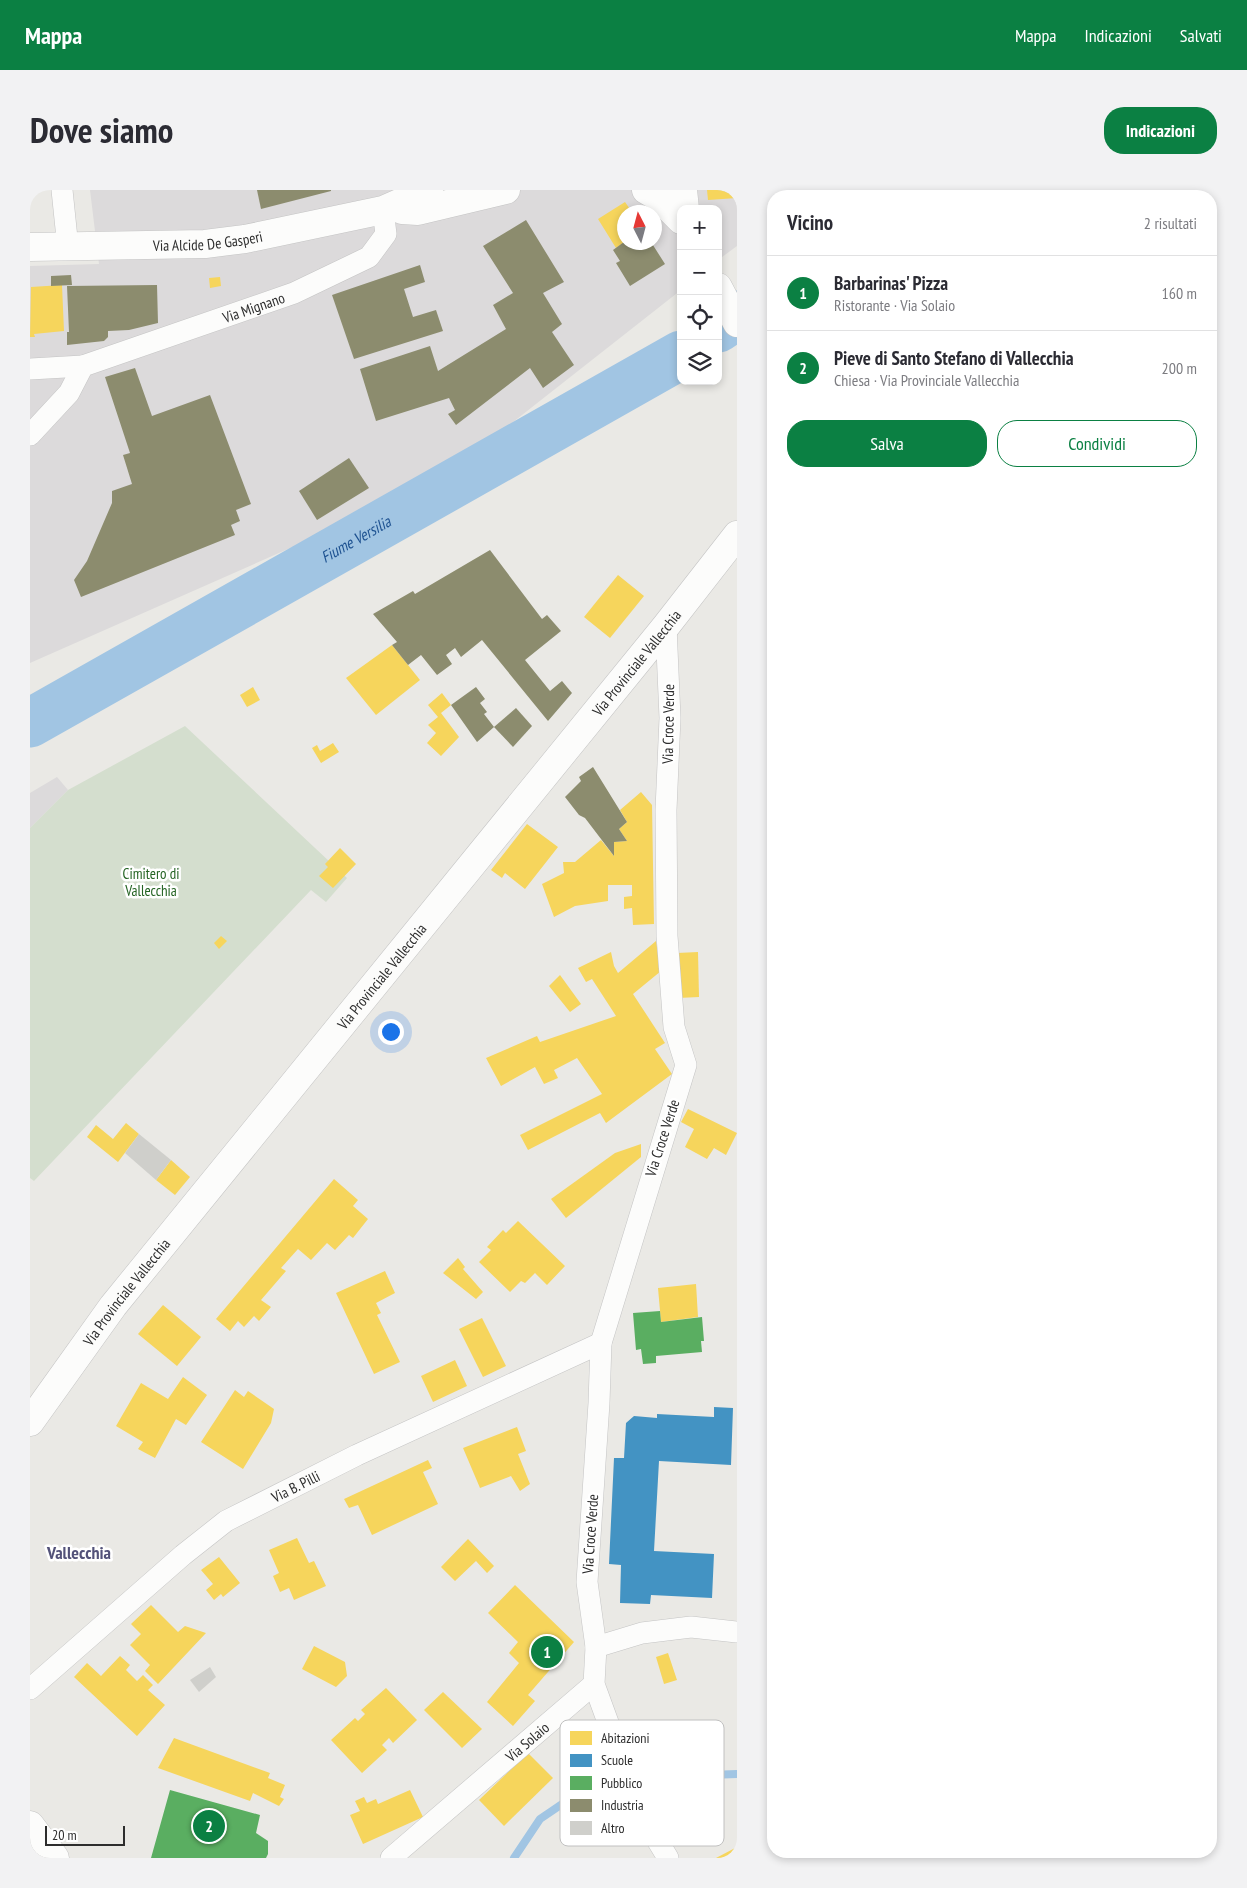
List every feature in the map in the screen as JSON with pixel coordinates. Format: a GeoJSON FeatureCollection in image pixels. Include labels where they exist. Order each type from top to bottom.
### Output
{"type":"FeatureCollection","features":[{"type":"Feature","properties":{"kind":"main road"},"geometry":{"type":"LineString","coordinates":[[382,210],[429,190]]}},
{"type":"Feature","properties":{"kind":"main road"},"geometry":{"type":"LineString","coordinates":[[382,210],[418,211],[506,190]]}},
{"type":"Feature","properties":{"kind":"main road"},"geometry":{"type":"LineString","coordinates":[[646,190],[658,197],[677,216]]}},
{"type":"Feature","properties":{"kind":"main road"},"geometry":{"type":"LineString","coordinates":[[684,190],[685,205]]}},
{"type":"Feature","properties":{"kind":"main road","name":"Via Alcide De Gasperi"},"geometry":{"type":"LineString","coordinates":[[30,247],[68,248],[205,244],[245,239],[382,210]]}},
{"type":"Feature","properties":{"kind":"main road"},"geometry":{"type":"LineString","coordinates":[[722,295],[737,323]]}},
{"type":"Feature","properties":{"kind":"main road","name":"Via Provinciale Vallecchia"},"geometry":{"type":"LineString","coordinates":[[30,1422],[113,1306],[666,626],[737,535]]}},
{"type":"Feature","properties":{"kind":"main road"},"geometry":{"type":"LineString","coordinates":[[30,1825],[56,1858]]}},
{"type":"Feature","properties":{"kind":"street"},"geometry":{"type":"LineString","coordinates":[[62,190],[68,248]]}},
{"type":"Feature","properties":{"kind":"street","name":"Via Mignano"},"geometry":{"type":"LineString","coordinates":[[30,369],[83,366],[294,293],[369,257],[386,234],[382,210]]}},
{"type":"Feature","properties":{"kind":"street"},"geometry":{"type":"LineString","coordinates":[[30,435],[69,393],[83,366]]}},
{"type":"Feature","properties":{"kind":"street","name":"Via Croce Verde"},"geometry":{"type":"LineString","coordinates":[[596,1647],[586,1582],[599,1403],[601,1343],[686,1065],[674,1027],[667,936],[666,810],[670,718],[666,626]]}},
{"type":"Feature","properties":{"kind":"street","name":"Via B. Pilli"},"geometry":{"type":"LineString","coordinates":[[33,1686],[183,1555],[226,1521],[357,1455],[601,1343]]}},
{"type":"Feature","properties":{"kind":"street"},"geometry":{"type":"LineString","coordinates":[[608,1720],[594,1684],[596,1647],[642,1633],[691,1627],[737,1632]]}},
{"type":"Feature","properties":{"kind":"street","name":"Via Solaio"},"geometry":{"type":"LineString","coordinates":[[391,1858],[594,1684]]}},
{"type":"Feature","properties":{"kind":"street"},"geometry":{"type":"LineString","coordinates":[[662,1846],[668,1858]]}},
{"type":"Feature","properties":{"kind":"shaded area"},"geometry":{"type":"Polygon","coordinates":[[[90,190],[737,190],[737,246],[722,257],[722,205],[677,205],[677,293],[433,485],[30,663],[30,266],[99,264],[90,190]]]}},
{"type":"Feature","properties":{"kind":"shaded area"},"geometry":{"type":"Polygon","coordinates":[[[57,777],[68,790],[30,828],[30,793],[57,777]]]}},
{"type":"Feature","properties":{"kind":"green space","name":"Cimitero di Vallecchia"},"geometry":{"type":"Polygon","coordinates":[[[185,726],[347,878],[326,902],[311,890],[34,1181],[30,1178],[30,828],[68,790],[185,726]]]}},
{"type":"Feature","properties":{"kind":"building: Abitazioni"},"geometry":{"type":"Polygon","coordinates":[[[707,190],[737,190],[737,198],[708,200],[707,190]]]}},
{"type":"Feature","properties":{"kind":"building: Abitazioni"},"geometry":{"type":"Polygon","coordinates":[[[617,207],[616,248],[598,219],[617,207]]]}},
{"type":"Feature","properties":{"kind":"building: Abitazioni"},"geometry":{"type":"Polygon","coordinates":[[[220,277],[221,286],[210,288],[209,278],[220,277]]]}},
{"type":"Feature","properties":{"kind":"building: Abitazioni"},"geometry":{"type":"Polygon","coordinates":[[[62,285],[64,331],[34,334],[35,337],[30,337],[31,287],[62,285]]]}},
{"type":"Feature","properties":{"kind":"building: Abitazioni"},"geometry":{"type":"Polygon","coordinates":[[[618,575],[644,596],[610,638],[584,617],[618,575]]]}},
{"type":"Feature","properties":{"kind":"building: Abitazioni"},"geometry":{"type":"Polygon","coordinates":[[[392,645],[420,680],[376,715],[346,678],[392,645]]]}},
{"type":"Feature","properties":{"kind":"building: Abitazioni"},"geometry":{"type":"Polygon","coordinates":[[[253,687],[260,700],[247,707],[240,695],[253,687]]]}},
{"type":"Feature","properties":{"kind":"building: Abitazioni"},"geometry":{"type":"Polygon","coordinates":[[[442,693],[451,705],[441,713],[459,737],[441,756],[427,743],[436,733],[428,725],[438,717],[428,705],[442,693]]]}},
{"type":"Feature","properties":{"kind":"building: Abitazioni"},"geometry":{"type":"Polygon","coordinates":[[[333,743],[339,752],[321,763],[312,748],[317,745],[320,751],[333,743]]]}},
{"type":"Feature","properties":{"kind":"building: Abitazioni"},"geometry":{"type":"Polygon","coordinates":[[[641,792],[652,805],[654,924],[633,925],[632,908],[624,909],[624,897],[632,896],[632,885],[608,885],[608,901],[575,906],[554,917],[542,884],[564,873],[563,862],[575,862],[601,840],[614,856],[614,842],[627,841],[619,829],[627,822],[620,810],[641,792]]]}},
{"type":"Feature","properties":{"kind":"building: Abitazioni"},"geometry":{"type":"Polygon","coordinates":[[[527,824],[558,847],[525,889],[505,873],[502,878],[491,870],[527,824]]]}},
{"type":"Feature","properties":{"kind":"building: Abitazioni"},"geometry":{"type":"Polygon","coordinates":[[[340,848],[356,864],[333,888],[319,876],[328,867],[325,864],[340,848]]]}},
{"type":"Feature","properties":{"kind":"building: Abitazioni"},"geometry":{"type":"Polygon","coordinates":[[[221,936],[227,941],[219,949],[214,943],[221,936]]]}},
{"type":"Feature","properties":{"kind":"building: Abitazioni"},"geometry":{"type":"Polygon","coordinates":[[[656,941],[661,971],[633,994],[665,1043],[655,1049],[672,1074],[606,1123],[600,1113],[528,1150],[520,1135],[602,1094],[577,1058],[554,1070],[558,1078],[544,1084],[535,1067],[501,1086],[486,1058],[537,1036],[540,1042],[616,1016],[592,979],[586,982],[578,968],[611,952],[614,966],[618,973],[656,941]]]}},
{"type":"Feature","properties":{"kind":"building: Abitazioni"},"geometry":{"type":"Polygon","coordinates":[[[698,952],[699,997],[678,998],[677,953],[698,952]]]}},
{"type":"Feature","properties":{"kind":"building: Abitazioni"},"geometry":{"type":"Polygon","coordinates":[[[560,975],[581,1004],[570,1012],[549,986],[560,975]]]}},
{"type":"Feature","properties":{"kind":"building: Abitazioni"},"geometry":{"type":"Polygon","coordinates":[[[688,1109],[737,1133],[726,1155],[714,1148],[707,1159],[685,1147],[694,1129],[681,1122],[688,1109]]]}},
{"type":"Feature","properties":{"kind":"building: Abitazioni"},"geometry":{"type":"Polygon","coordinates":[[[126,1123],[139,1134],[118,1162],[87,1137],[96,1125],[113,1139],[126,1123]]]}},
{"type":"Feature","properties":{"kind":"building: Abitazioni"},"geometry":{"type":"Polygon","coordinates":[[[641,1144],[641,1157],[566,1218],[551,1199],[615,1153],[641,1144]]]}},
{"type":"Feature","properties":{"kind":"building: Abitazioni"},"geometry":{"type":"Polygon","coordinates":[[[171,1160],[190,1177],[175,1195],[156,1180],[171,1160]]]}},
{"type":"Feature","properties":{"kind":"building: Abitazioni"},"geometry":{"type":"Polygon","coordinates":[[[334,1179],[358,1200],[353,1206],[368,1219],[353,1238],[349,1235],[335,1250],[327,1243],[311,1260],[298,1249],[281,1268],[286,1271],[261,1300],[271,1307],[259,1321],[254,1316],[244,1327],[238,1321],[230,1331],[216,1319],[334,1179]]]}},
{"type":"Feature","properties":{"kind":"building: Abitazioni"},"geometry":{"type":"Polygon","coordinates":[[[518,1221],[565,1266],[547,1285],[535,1273],[525,1283],[521,1281],[510,1292],[479,1262],[491,1250],[487,1247],[503,1230],[506,1233],[518,1221]]]}},
{"type":"Feature","properties":{"kind":"building: Abitazioni"},"geometry":{"type":"Polygon","coordinates":[[[458,1258],[465,1267],[463,1269],[483,1292],[476,1299],[443,1273],[458,1258]]]}},
{"type":"Feature","properties":{"kind":"building: Abitazioni"},"geometry":{"type":"Polygon","coordinates":[[[385,1271],[395,1293],[376,1303],[381,1313],[377,1315],[400,1362],[374,1374],[336,1293],[385,1271]]]}},
{"type":"Feature","properties":{"kind":"building: Abitazioni"},"geometry":{"type":"Polygon","coordinates":[[[696,1284],[698,1317],[661,1322],[658,1288],[696,1284]]]}},
{"type":"Feature","properties":{"kind":"building: Abitazioni"},"geometry":{"type":"Polygon","coordinates":[[[163,1305],[201,1337],[177,1366],[138,1334],[163,1305]]]}},
{"type":"Feature","properties":{"kind":"building: Abitazioni"},"geometry":{"type":"Polygon","coordinates":[[[482,1318],[506,1366],[483,1377],[459,1329],[482,1318]]]}},
{"type":"Feature","properties":{"kind":"building: Abitazioni"},"geometry":{"type":"Polygon","coordinates":[[[455,1360],[467,1386],[433,1402],[421,1376],[455,1360]]]}},
{"type":"Feature","properties":{"kind":"building: Abitazioni"},"geometry":{"type":"Polygon","coordinates":[[[183,1377],[207,1395],[186,1425],[176,1419],[155,1458],[138,1449],[143,1442],[116,1426],[141,1383],[168,1399],[183,1377]]]}},
{"type":"Feature","properties":{"kind":"building: Abitazioni"},"geometry":{"type":"Polygon","coordinates":[[[235,1390],[244,1397],[248,1391],[274,1409],[271,1423],[243,1469],[201,1442],[235,1390]]]}},
{"type":"Feature","properties":{"kind":"building: Abitazioni"},"geometry":{"type":"Polygon","coordinates":[[[517,1427],[526,1451],[518,1454],[530,1484],[520,1491],[511,1476],[480,1488],[463,1448],[517,1427]]]}},
{"type":"Feature","properties":{"kind":"building: Abitazioni"},"geometry":{"type":"Polygon","coordinates":[[[428,1460],[432,1468],[423,1472],[438,1504],[372,1535],[358,1505],[349,1508],[344,1499],[428,1460]]]}},
{"type":"Feature","properties":{"kind":"building: Abitazioni"},"geometry":{"type":"Polygon","coordinates":[[[297,1538],[309,1563],[314,1561],[326,1586],[294,1600],[289,1588],[280,1592],[273,1576],[279,1573],[269,1550],[297,1538]]]}},
{"type":"Feature","properties":{"kind":"building: Abitazioni"},"geometry":{"type":"Polygon","coordinates":[[[468,1539],[494,1566],[487,1573],[476,1561],[455,1581],[441,1567],[468,1539]]]}},
{"type":"Feature","properties":{"kind":"building: Abitazioni"},"geometry":{"type":"Polygon","coordinates":[[[219,1557],[240,1583],[223,1597],[221,1594],[214,1600],[206,1590],[213,1584],[201,1570],[219,1557]]]}},
{"type":"Feature","properties":{"kind":"building: Abitazioni"},"geometry":{"type":"Polygon","coordinates":[[[515,1585],[574,1642],[528,1695],[535,1701],[513,1726],[487,1702],[519,1663],[509,1653],[518,1642],[488,1613],[515,1585]]]}},
{"type":"Feature","properties":{"kind":"building: Abitazioni"},"geometry":{"type":"Polygon","coordinates":[[[151,1605],[178,1632],[185,1626],[206,1633],[158,1684],[145,1671],[150,1665],[130,1645],[141,1634],[131,1624],[151,1605]]]}},
{"type":"Feature","properties":{"kind":"building: Abitazioni"},"geometry":{"type":"Polygon","coordinates":[[[314,1646],[345,1662],[347,1676],[336,1687],[302,1669],[314,1646]]]}},
{"type":"Feature","properties":{"kind":"building: Abitazioni"},"geometry":{"type":"Polygon","coordinates":[[[668,1653],[677,1680],[664,1684],[656,1657],[668,1653]]]}},
{"type":"Feature","properties":{"kind":"building: Abitazioni"},"geometry":{"type":"Polygon","coordinates":[[[120,1656],[130,1665],[126,1670],[137,1681],[143,1675],[153,1685],[148,1690],[165,1705],[137,1736],[74,1677],[87,1663],[101,1676],[120,1656]]]}},
{"type":"Feature","properties":{"kind":"building: Abitazioni"},"geometry":{"type":"Polygon","coordinates":[[[386,1688],[417,1720],[393,1743],[389,1738],[382,1745],[387,1750],[362,1773],[331,1740],[355,1718],[358,1721],[365,1714],[361,1710],[386,1688]]]}},
{"type":"Feature","properties":{"kind":"building: Abitazioni"},"geometry":{"type":"Polygon","coordinates":[[[443,1692],[482,1729],[462,1748],[424,1710],[443,1692]]]}},
{"type":"Feature","properties":{"kind":"building: Abitazioni"},"geometry":{"type":"Polygon","coordinates":[[[174,1738],[270,1773],[268,1778],[285,1785],[280,1797],[284,1799],[279,1806],[253,1793],[250,1801],[158,1768],[174,1738]]]}},
{"type":"Feature","properties":{"kind":"building: Abitazioni"},"geometry":{"type":"Polygon","coordinates":[[[528,1753],[553,1778],[504,1826],[479,1800],[528,1753]]]}},
{"type":"Feature","properties":{"kind":"building: Abitazioni"},"geometry":{"type":"Polygon","coordinates":[[[410,1790],[423,1817],[363,1844],[350,1815],[360,1811],[355,1801],[364,1797],[367,1803],[376,1799],[378,1804],[410,1790]]]}},
{"type":"Feature","properties":{"kind":"building: Abitazioni"},"geometry":{"type":"Polygon","coordinates":[[[737,1847],[737,1858],[716,1858],[737,1847]]]}},
{"type":"Feature","properties":{"kind":"building: Scuole"},"geometry":{"type":"Polygon","coordinates":[[[714,1407],[733,1408],[731,1465],[659,1461],[654,1551],[714,1554],[712,1598],[651,1595],[650,1604],[620,1603],[621,1565],[609,1564],[614,1458],[624,1458],[626,1423],[634,1416],[657,1418],[657,1414],[714,1417],[714,1407]]]}},
{"type":"Feature","properties":{"kind":"building: Pubblico"},"geometry":{"type":"Polygon","coordinates":[[[660,1311],[661,1322],[702,1317],[704,1341],[701,1341],[702,1352],[656,1356],[656,1363],[643,1364],[641,1349],[636,1350],[633,1313],[660,1311]]]}},
{"type":"Feature","properties":{"kind":"building: Pubblico"},"geometry":{"type":"Polygon","coordinates":[[[170,1790],[260,1815],[256,1833],[268,1841],[268,1854],[266,1858],[151,1858],[170,1790]]]}},
{"type":"Feature","properties":{"kind":"building: Industria"},"geometry":{"type":"Polygon","coordinates":[[[257,190],[331,190],[331,191],[261,209],[257,190]]]}},
{"type":"Feature","properties":{"kind":"building: Industria"},"geometry":{"type":"Polygon","coordinates":[[[526,220],[564,282],[543,293],[562,324],[552,332],[574,365],[543,388],[530,368],[456,425],[448,414],[455,410],[449,398],[376,421],[360,369],[430,346],[438,371],[506,329],[493,305],[513,293],[483,246],[526,220]]]}},
{"type":"Feature","properties":{"kind":"building: Industria"},"geometry":{"type":"Polygon","coordinates":[[[617,247],[617,250],[656,250],[665,264],[630,286],[616,263],[620,261],[613,250],[617,247]]]}},
{"type":"Feature","properties":{"kind":"building: Industria"},"geometry":{"type":"Polygon","coordinates":[[[420,265],[425,282],[404,289],[413,317],[436,310],[443,331],[354,359],[332,295],[420,265]]]}},
{"type":"Feature","properties":{"kind":"building: Industria"},"geometry":{"type":"Polygon","coordinates":[[[71,275],[72,285],[51,286],[51,276],[71,275]]]}},
{"type":"Feature","properties":{"kind":"building: Industria"},"geometry":{"type":"Polygon","coordinates":[[[157,285],[158,323],[129,330],[108,331],[108,337],[104,341],[67,345],[67,332],[69,332],[67,286],[157,285]]]}},
{"type":"Feature","properties":{"kind":"building: Industria"},"geometry":{"type":"Polygon","coordinates":[[[135,368],[152,416],[210,395],[251,504],[236,510],[240,521],[231,525],[235,535],[81,597],[74,580],[87,561],[112,503],[112,491],[132,484],[123,455],[130,453],[105,377],[135,368]]]}},
{"type":"Feature","properties":{"kind":"building: Industria"},"geometry":{"type":"Polygon","coordinates":[[[349,458],[369,488],[317,520],[299,491],[349,458]]]}},
{"type":"Feature","properties":{"kind":"building: Industria"},"geometry":{"type":"Polygon","coordinates":[[[490,550],[542,619],[547,615],[561,631],[525,660],[550,691],[562,681],[572,693],[548,721],[482,640],[461,657],[455,648],[446,655],[452,664],[437,675],[421,655],[408,665],[392,645],[397,642],[373,614],[413,591],[415,594],[490,550]]]}},
{"type":"Feature","properties":{"kind":"building: Industria"},"geometry":{"type":"Polygon","coordinates":[[[476,687],[485,699],[480,703],[487,712],[484,714],[494,727],[477,742],[451,705],[476,687]]]}},
{"type":"Feature","properties":{"kind":"building: Industria"},"geometry":{"type":"Polygon","coordinates":[[[516,708],[532,726],[513,747],[494,727],[516,708]]]}},
{"type":"Feature","properties":{"kind":"building: Industria"},"geometry":{"type":"Polygon","coordinates":[[[593,767],[627,822],[619,829],[627,841],[614,842],[614,856],[585,818],[579,815],[565,797],[581,781],[579,777],[593,767]]]}},
{"type":"Feature","properties":{"kind":"building: Altro"},"geometry":{"type":"Polygon","coordinates":[[[139,1134],[171,1160],[156,1180],[125,1153],[139,1134]]]}},
{"type":"Feature","properties":{"kind":"building: Altro"},"geometry":{"type":"Polygon","coordinates":[[[210,1667],[216,1677],[199,1692],[190,1680],[210,1667]]]}},
{"type":"Feature","properties":{"kind":"waterway","name":"Fiume Versilia"},"geometry":{"type":"LineString","coordinates":[[722,325],[737,315]]}},
{"type":"Feature","properties":{"kind":"waterway","name":"Fiume Versilia"},"geometry":{"type":"LineString","coordinates":[[30,723],[677,357]]}},
{"type":"Feature","properties":{"kind":"waterway"},"geometry":{"type":"LineString","coordinates":[[724,1774],[737,1774]]}},
{"type":"Feature","properties":{"kind":"waterway"},"geometry":{"type":"LineString","coordinates":[[514,1858],[540,1819],[560,1805]]}},
{"type":"Feature","properties":{"kind":"place","name":"Barbarinas' Pizza"},"geometry":{"type":"Point","coordinates":[547,1652]}},
{"type":"Feature","properties":{"kind":"place","name":"Pieve di Santo Stefano di Vallecchia"},"geometry":{"type":"Point","coordinates":[209,1826]}},
{"type":"Feature","properties":{"kind":"district","name":"Vallecchia"},"geometry":{"type":"Point","coordinates":[79,1552]}}]}
